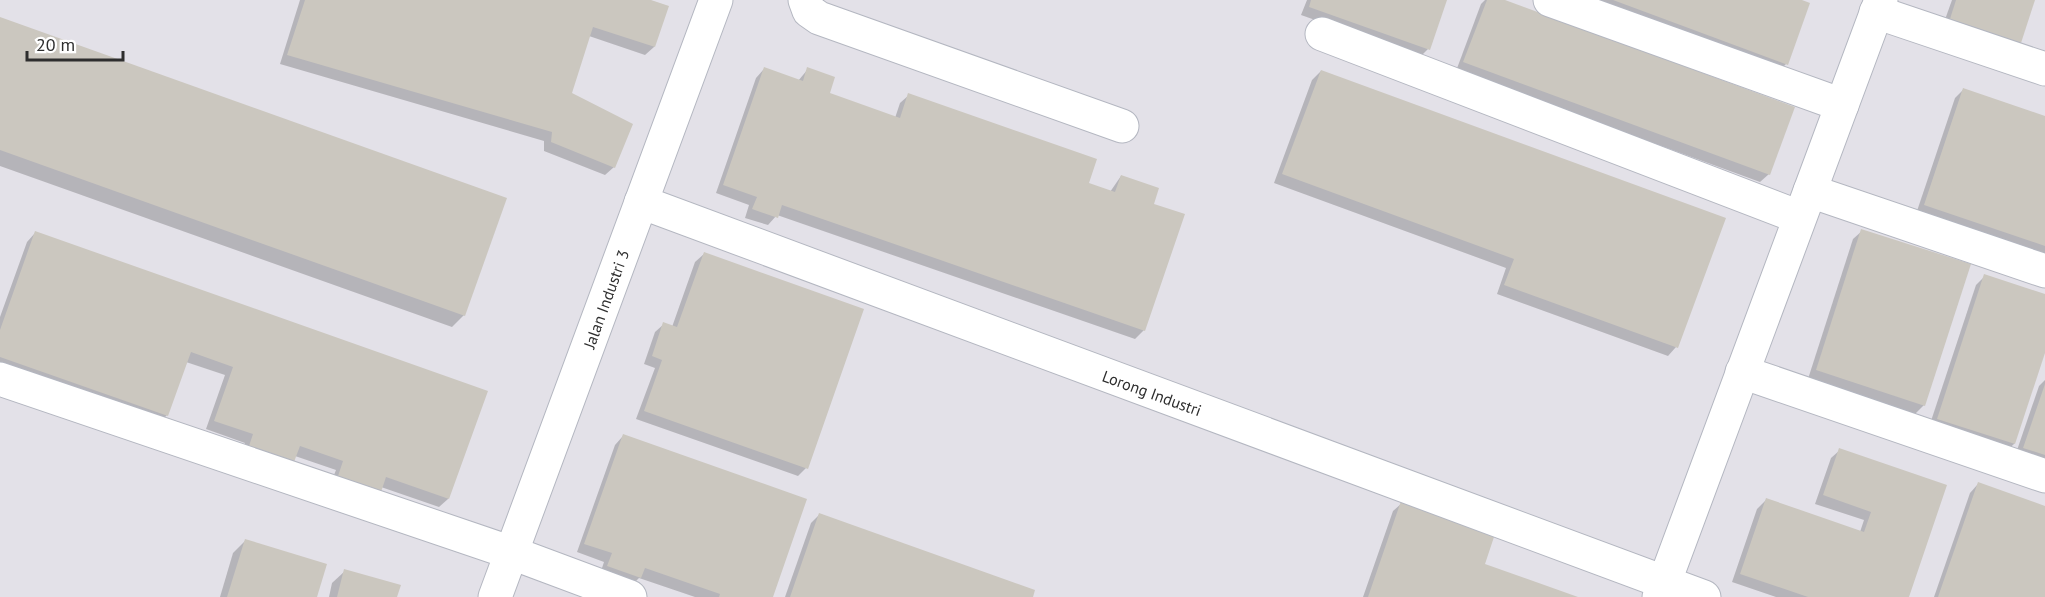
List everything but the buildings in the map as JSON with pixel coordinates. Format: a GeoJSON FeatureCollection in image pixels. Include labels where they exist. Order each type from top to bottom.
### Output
{"type":"FeatureCollection","features":[{"type":"Feature","properties":{"kind":"street","name":"Jalan Industri 3"},"geometry":{"type":"LineString","coordinates":[[495,597],[716,0]]}},
{"type":"Feature","properties":{"kind":"street"},"geometry":{"type":"LineString","coordinates":[[804,0],[809,11],[819,18],[1122,126]]}},
{"type":"Feature","properties":{"kind":"street"},"geometry":{"type":"LineString","coordinates":[[1550,0],[1842,105]]}},
{"type":"Feature","properties":{"kind":"street"},"geometry":{"type":"LineString","coordinates":[[1661,590],[1878,6],[2045,69]]}},
{"type":"Feature","properties":{"kind":"street"},"geometry":{"type":"LineString","coordinates":[[1322,34],[1805,204],[2045,271]]}},
{"type":"Feature","properties":{"kind":"street","name":"Lorong Industri"},"geometry":{"type":"LineString","coordinates":[[642,202],[1661,590],[1704,597]]}},
{"type":"Feature","properties":{"kind":"street"},"geometry":{"type":"LineString","coordinates":[[1742,372],[2045,476]]}},
{"type":"Feature","properties":{"kind":"street"},"geometry":{"type":"LineString","coordinates":[[0,379],[512,553],[630,597]]}},
{"type":"Feature","properties":{"kind":"shaded area"},"geometry":{"type":"Polygon","coordinates":[[[0,0],[2045,0],[2045,597],[0,597],[0,0]]]}}]}
